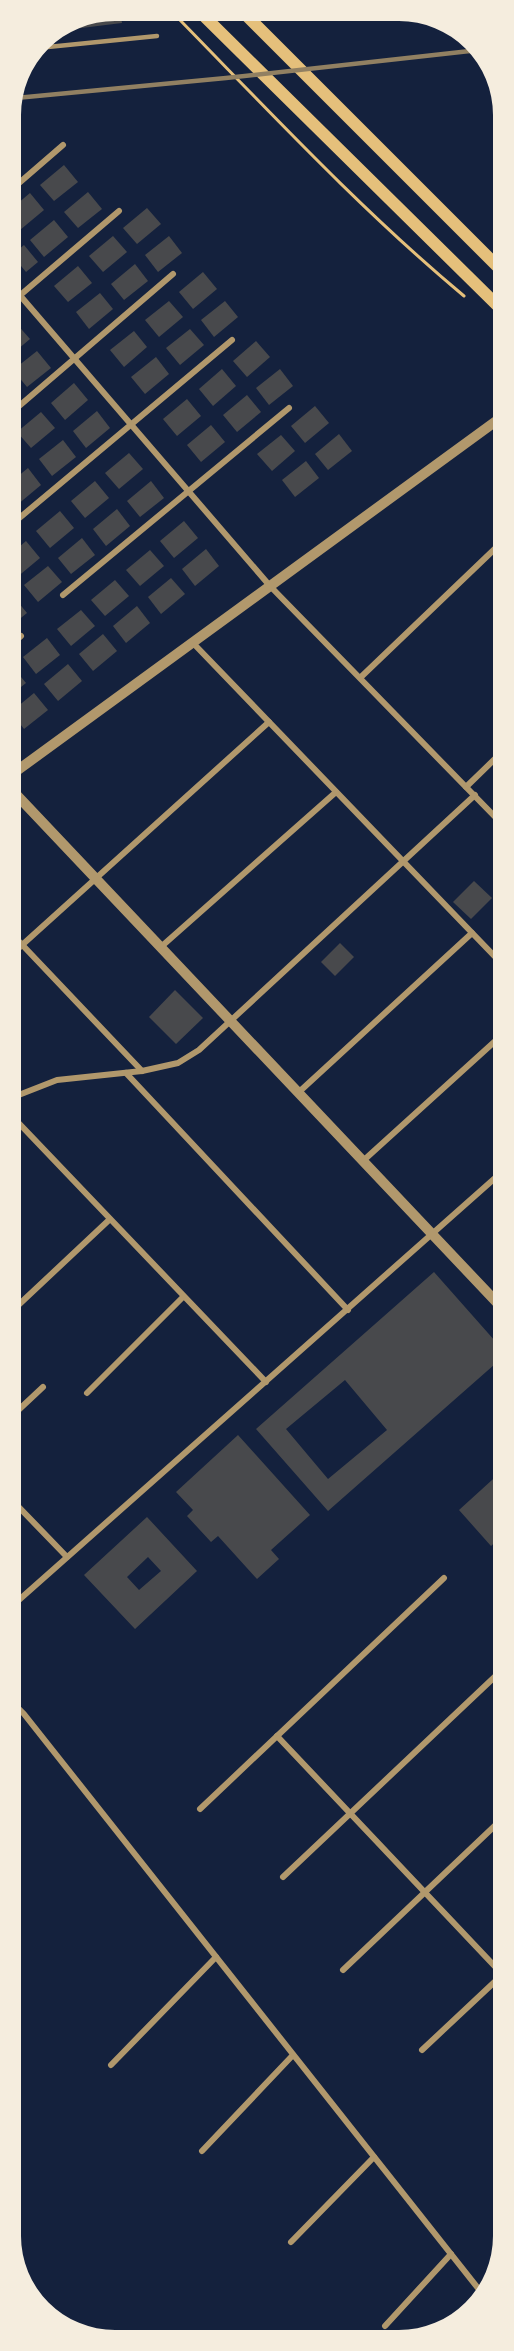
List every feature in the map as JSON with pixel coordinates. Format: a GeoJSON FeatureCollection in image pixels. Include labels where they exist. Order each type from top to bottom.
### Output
{"type":"FeatureCollection","features":[{"type":"Feature","properties":{"kind":"main road"},"geometry":{"type":"LineString","coordinates":[[209,21],[493,301]]}},
{"type":"Feature","properties":{"kind":"main road"},"geometry":{"type":"LineString","coordinates":[[252,21],[493,262]]}},
{"type":"Feature","properties":{"kind":"street"},"geometry":{"type":"LineString","coordinates":[[21,181],[63,145]]}},
{"type":"Feature","properties":{"kind":"street"},"geometry":{"type":"LineString","coordinates":[[21,295],[119,211]]}},
{"type":"Feature","properties":{"kind":"street"},"geometry":{"type":"LineString","coordinates":[[21,404],[173,274]]}},
{"type":"Feature","properties":{"kind":"street"},"geometry":{"type":"LineString","coordinates":[[21,297],[270,586],[493,814]]}},
{"type":"Feature","properties":{"kind":"street"},"geometry":{"type":"LineString","coordinates":[[21,517],[232,340]]}},
{"type":"Feature","properties":{"kind":"street"},"geometry":{"type":"LineString","coordinates":[[63,595],[289,408]]}},
{"type":"Feature","properties":{"kind":"street"},"geometry":{"type":"LineString","coordinates":[[21,768],[493,423]]}},
{"type":"Feature","properties":{"kind":"street"},"geometry":{"type":"LineString","coordinates":[[361,677],[493,551]]}},
{"type":"Feature","properties":{"kind":"street"},"geometry":{"type":"LineString","coordinates":[[193,643],[493,955]]}},
{"type":"Feature","properties":{"kind":"street"},"geometry":{"type":"LineString","coordinates":[[142,1071],[22,945],[269,722]]}},
{"type":"Feature","properties":{"kind":"street"},"geometry":{"type":"LineString","coordinates":[[466,786],[493,760]]}},
{"type":"Feature","properties":{"kind":"street"},"geometry":{"type":"LineString","coordinates":[[162,946],[336,792]]}},
{"type":"Feature","properties":{"kind":"street"},"geometry":{"type":"LineString","coordinates":[[21,1094],[57,1080],[142,1071],[178,1063],[199,1050],[475,795]]}},
{"type":"Feature","properties":{"kind":"street"},"geometry":{"type":"LineString","coordinates":[[21,799],[493,1298]]}},
{"type":"Feature","properties":{"kind":"street"},"geometry":{"type":"LineString","coordinates":[[299,1092],[472,933]]}},
{"type":"Feature","properties":{"kind":"street"},"geometry":{"type":"LineString","coordinates":[[364,1160],[493,1043]]}},
{"type":"Feature","properties":{"kind":"street"},"geometry":{"type":"LineString","coordinates":[[126,1073],[348,1310]]}},
{"type":"Feature","properties":{"kind":"street"},"geometry":{"type":"LineString","coordinates":[[21,1126],[266,1382]]}},
{"type":"Feature","properties":{"kind":"street"},"geometry":{"type":"LineString","coordinates":[[21,1598],[493,1180]]}},
{"type":"Feature","properties":{"kind":"street"},"geometry":{"type":"LineString","coordinates":[[21,1303],[109,1220]]}},
{"type":"Feature","properties":{"kind":"street"},"geometry":{"type":"LineString","coordinates":[[87,1392],[183,1297]]}},
{"type":"Feature","properties":{"kind":"street"},"geometry":{"type":"LineString","coordinates":[[21,1408],[44,1387]]}},
{"type":"Feature","properties":{"kind":"street"},"geometry":{"type":"LineString","coordinates":[[21,1509],[67,1557]]}},
{"type":"Feature","properties":{"kind":"street"},"geometry":{"type":"LineString","coordinates":[[200,1809],[444,1578]]}},
{"type":"Feature","properties":{"kind":"street"},"geometry":{"type":"LineString","coordinates":[[283,1877],[493,1678]]}},
{"type":"Feature","properties":{"kind":"street"},"geometry":{"type":"LineString","coordinates":[[21,1711],[477,2287]]}},
{"type":"Feature","properties":{"kind":"street"},"geometry":{"type":"LineString","coordinates":[[277,1736],[493,1963]]}},
{"type":"Feature","properties":{"kind":"street"},"geometry":{"type":"LineString","coordinates":[[343,1970],[493,1827]]}},
{"type":"Feature","properties":{"kind":"street"},"geometry":{"type":"LineString","coordinates":[[111,2065],[216,1957]]}},
{"type":"Feature","properties":{"kind":"street"},"geometry":{"type":"LineString","coordinates":[[422,2050],[493,1983]]}},
{"type":"Feature","properties":{"kind":"street"},"geometry":{"type":"LineString","coordinates":[[202,2151],[293,2055]]}},
{"type":"Feature","properties":{"kind":"street"},"geometry":{"type":"LineString","coordinates":[[291,2242],[374,2157]]}},
{"type":"Feature","properties":{"kind":"street"},"geometry":{"type":"LineString","coordinates":[[385,2326],[451,2254]]}},
{"type":"Feature","properties":{"kind":"lane"},"geometry":{"type":"LineString","coordinates":[[51,47],[157,36]]}},
{"type":"Feature","properties":{"kind":"path"},"geometry":{"type":"LineString","coordinates":[[181,21],[369,212],[465,296]]}},
{"type":"Feature","properties":{"kind":"building"},"geometry":{"type":"Polygon","coordinates":[[[122,21],[122,23],[81,28],[103,22],[122,21]]]}},
{"type":"Feature","properties":{"kind":"building"},"geometry":{"type":"Polygon","coordinates":[[[64,165],[78,182],[54,201],[40,185],[64,165]]]}},
{"type":"Feature","properties":{"kind":"building"},"geometry":{"type":"Polygon","coordinates":[[[88,192],[102,209],[78,228],[64,212],[88,192]]]}},
{"type":"Feature","properties":{"kind":"building"},"geometry":{"type":"Polygon","coordinates":[[[30,193],[44,210],[21,229],[21,201],[30,193]]]}},
{"type":"Feature","properties":{"kind":"building"},"geometry":{"type":"Polygon","coordinates":[[[147,208],[161,224],[137,244],[123,228],[147,208]]]}},
{"type":"Feature","properties":{"kind":"building"},"geometry":{"type":"Polygon","coordinates":[[[54,220],[68,237],[44,257],[30,240],[54,220]]]}},
{"type":"Feature","properties":{"kind":"building"},"geometry":{"type":"Polygon","coordinates":[[[113,236],[127,252],[103,272],[89,256],[113,236]]]}},
{"type":"Feature","properties":{"kind":"building"},"geometry":{"type":"Polygon","coordinates":[[[169,236],[182,253],[158,272],[145,255],[169,236]]]}},
{"type":"Feature","properties":{"kind":"building"},"geometry":{"type":"Polygon","coordinates":[[[24,245],[38,262],[26,272],[21,266],[21,248],[24,245]]]}},
{"type":"Feature","properties":{"kind":"building"},"geometry":{"type":"Polygon","coordinates":[[[135,264],[148,281],[124,300],[111,284],[135,264]]]}},
{"type":"Feature","properties":{"kind":"building"},"geometry":{"type":"Polygon","coordinates":[[[78,266],[92,283],[68,302],[54,286],[78,266]]]}},
{"type":"Feature","properties":{"kind":"building"},"geometry":{"type":"Polygon","coordinates":[[[203,272],[217,289],[193,309],[179,292],[203,272]]]}},
{"type":"Feature","properties":{"kind":"building"},"geometry":{"type":"Polygon","coordinates":[[[100,293],[113,309],[89,329],[76,312],[100,293]]]}},
{"type":"Feature","properties":{"kind":"building"},"geometry":{"type":"Polygon","coordinates":[[[169,301],[183,317],[159,337],[145,320],[169,301]]]}},
{"type":"Feature","properties":{"kind":"building"},"geometry":{"type":"Polygon","coordinates":[[[225,301],[238,317],[214,337],[201,320],[225,301]]]}},
{"type":"Feature","properties":{"kind":"building"},"geometry":{"type":"Polygon","coordinates":[[[21,329],[30,339],[21,347],[21,329]]]}},
{"type":"Feature","properties":{"kind":"building"},"geometry":{"type":"Polygon","coordinates":[[[190,329],[204,345],[180,365],[166,348],[190,329]]]}},
{"type":"Feature","properties":{"kind":"building"},"geometry":{"type":"Polygon","coordinates":[[[134,331],[147,347],[124,367],[110,350],[134,331]]]}},
{"type":"Feature","properties":{"kind":"building"},"geometry":{"type":"Polygon","coordinates":[[[256,341],[270,357],[247,377],[233,361],[256,341]]]}},
{"type":"Feature","properties":{"kind":"building"},"geometry":{"type":"Polygon","coordinates":[[[37,351],[51,368],[27,387],[21,380],[21,364],[37,351]]]}},
{"type":"Feature","properties":{"kind":"building"},"geometry":{"type":"Polygon","coordinates":[[[156,357],[169,374],[145,394],[131,377],[156,357]]]}},
{"type":"Feature","properties":{"kind":"building"},"geometry":{"type":"Polygon","coordinates":[[[222,369],[236,386],[213,406],[199,389],[222,369]]]}},
{"type":"Feature","properties":{"kind":"building"},"geometry":{"type":"Polygon","coordinates":[[[280,369],[293,386],[269,405],[256,388],[280,369]]]}},
{"type":"Feature","properties":{"kind":"building"},"geometry":{"type":"Polygon","coordinates":[[[74,383],[88,400],[65,420],[51,403],[74,383]]]}},
{"type":"Feature","properties":{"kind":"building"},"geometry":{"type":"Polygon","coordinates":[[[247,395],[261,412],[237,432],[223,415],[247,395]]]}},
{"type":"Feature","properties":{"kind":"building"},"geometry":{"type":"Polygon","coordinates":[[[187,399],[201,416],[177,436],[163,419],[187,399]]]}},
{"type":"Feature","properties":{"kind":"building"},"geometry":{"type":"Polygon","coordinates":[[[315,406],[329,423],[305,443],[291,426],[315,406]]]}},
{"type":"Feature","properties":{"kind":"building"},"geometry":{"type":"Polygon","coordinates":[[[97,411],[110,428],[86,448],[73,431],[97,411]]]}},
{"type":"Feature","properties":{"kind":"building"},"geometry":{"type":"Polygon","coordinates":[[[41,412],[55,428],[31,448],[21,437],[21,429],[41,412]]]}},
{"type":"Feature","properties":{"kind":"building"},"geometry":{"type":"Polygon","coordinates":[[[211,425],[225,442],[201,462],[187,445],[211,425]]]}},
{"type":"Feature","properties":{"kind":"building"},"geometry":{"type":"Polygon","coordinates":[[[339,434],[352,451],[328,470],[315,454],[339,434]]]}},
{"type":"Feature","properties":{"kind":"building"},"geometry":{"type":"Polygon","coordinates":[[[281,435],[295,451],[272,471],[257,454],[281,435]]]}},
{"type":"Feature","properties":{"kind":"building"},"geometry":{"type":"Polygon","coordinates":[[[63,440],[76,457],[52,476],[39,459],[63,440]]]}},
{"type":"Feature","properties":{"kind":"building"},"geometry":{"type":"Polygon","coordinates":[[[129,453],[143,469],[119,489],[105,473],[129,453]]]}},
{"type":"Feature","properties":{"kind":"building"},"geometry":{"type":"Polygon","coordinates":[[[306,461],[319,478],[295,497],[282,480],[306,461]]]}},
{"type":"Feature","properties":{"kind":"building"},"geometry":{"type":"Polygon","coordinates":[[[28,468],[41,485],[21,502],[21,474],[28,468]]]}},
{"type":"Feature","properties":{"kind":"building"},"geometry":{"type":"Polygon","coordinates":[[[95,481],[109,498],[85,518],[71,501],[95,481]]]}},
{"type":"Feature","properties":{"kind":"building"},"geometry":{"type":"Polygon","coordinates":[[[151,481],[164,498],[140,517],[127,501],[151,481]]]}},
{"type":"Feature","properties":{"kind":"building"},"geometry":{"type":"Polygon","coordinates":[[[117,509],[130,526],[106,546],[93,529],[117,509]]]}},
{"type":"Feature","properties":{"kind":"building"},"geometry":{"type":"Polygon","coordinates":[[[60,511],[74,528],[50,548],[36,531],[60,511]]]}},
{"type":"Feature","properties":{"kind":"building"},"geometry":{"type":"Polygon","coordinates":[[[184,521],[198,538],[174,558],[160,541],[184,521]]]}},
{"type":"Feature","properties":{"kind":"building"},"geometry":{"type":"Polygon","coordinates":[[[82,538],[95,555],[71,574],[58,558],[82,538]]]}},
{"type":"Feature","properties":{"kind":"building"},"geometry":{"type":"Polygon","coordinates":[[[26,541],[40,558],[21,574],[21,545],[26,541]]]}},
{"type":"Feature","properties":{"kind":"building"},"geometry":{"type":"Polygon","coordinates":[[[206,549],[219,566],[195,586],[182,569],[206,549]]]}},
{"type":"Feature","properties":{"kind":"building"},"geometry":{"type":"Polygon","coordinates":[[[150,550],[164,566],[140,586],[126,570],[150,550]]]}},
{"type":"Feature","properties":{"kind":"building"},"geometry":{"type":"Polygon","coordinates":[[[48,566],[62,582],[38,602],[24,585],[48,566]]]}},
{"type":"Feature","properties":{"kind":"building"},"geometry":{"type":"Polygon","coordinates":[[[171,578],[185,594],[161,614],[148,597],[171,578]]]}},
{"type":"Feature","properties":{"kind":"building"},"geometry":{"type":"Polygon","coordinates":[[[115,580],[129,596],[105,616],[91,600],[115,580]]]}},
{"type":"Feature","properties":{"kind":"building"},"geometry":{"type":"Polygon","coordinates":[[[21,606],[27,613],[21,618],[21,606]]]}},
{"type":"Feature","properties":{"kind":"building"},"geometry":{"type":"Polygon","coordinates":[[[137,606],[150,623],[126,643],[113,626],[137,606]]]}},
{"type":"Feature","properties":{"kind":"building"},"geometry":{"type":"Polygon","coordinates":[[[81,610],[95,626],[71,646],[57,629],[81,610]]]}},
{"type":"Feature","properties":{"kind":"building"},"geometry":{"type":"Polygon","coordinates":[[[103,634],[117,651],[93,671],[79,654],[103,634]]]}},
{"type":"Feature","properties":{"kind":"building"},"geometry":{"type":"Polygon","coordinates":[[[47,638],[60,655],[36,674],[23,657],[47,638]]]}},
{"type":"Feature","properties":{"kind":"building"},"geometry":{"type":"Polygon","coordinates":[[[68,664],[82,681],[58,701],[44,684],[68,664]]]}},
{"type":"Feature","properties":{"kind":"building"},"geometry":{"type":"Polygon","coordinates":[[[21,677],[26,683],[21,687],[21,677]]]}},
{"type":"Feature","properties":{"kind":"building"},"geometry":{"type":"Polygon","coordinates":[[[34,693],[48,710],[24,729],[21,725],[21,704],[34,693]]]}},
{"type":"Feature","properties":{"kind":"building"},"geometry":{"type":"Polygon","coordinates":[[[474,881],[492,898],[471,919],[453,902],[474,881]]]}},
{"type":"Feature","properties":{"kind":"building"},"geometry":{"type":"Polygon","coordinates":[[[340,943],[354,957],[335,976],[321,962],[340,943]]]}},
{"type":"Feature","properties":{"kind":"building"},"geometry":{"type":"Polygon","coordinates":[[[175,990],[203,1018],[176,1044],[149,1017],[175,990]]]}},
{"type":"Feature","properties":{"kind":"building"},"geometry":{"type":"Polygon","coordinates":[[[434,1272],[493,1339],[493,1366],[328,1511],[256,1429],[434,1272]],[[345,1380],[286,1429],[328,1479],[387,1430],[345,1380]]]}},
{"type":"Feature","properties":{"kind":"building"},"geometry":{"type":"Polygon","coordinates":[[[238,1435],[310,1515],[271,1550],[279,1559],[257,1579],[218,1536],[211,1542],[187,1516],[193,1510],[176,1492],[238,1435]]]}},
{"type":"Feature","properties":{"kind":"building"},"geometry":{"type":"Polygon","coordinates":[[[493,1479],[493,1544],[491,1546],[459,1510],[493,1479]]]}},
{"type":"Feature","properties":{"kind":"building"},"geometry":{"type":"Polygon","coordinates":[[[147,1517],[197,1571],[135,1629],[84,1575],[147,1517]],[[148,1557],[127,1577],[139,1590],[161,1571],[148,1557]]]}},
{"type":"Feature","properties":{"kind":"railway"},"geometry":{"type":"LineString","coordinates":[[23,97],[468,51]]}}]}
